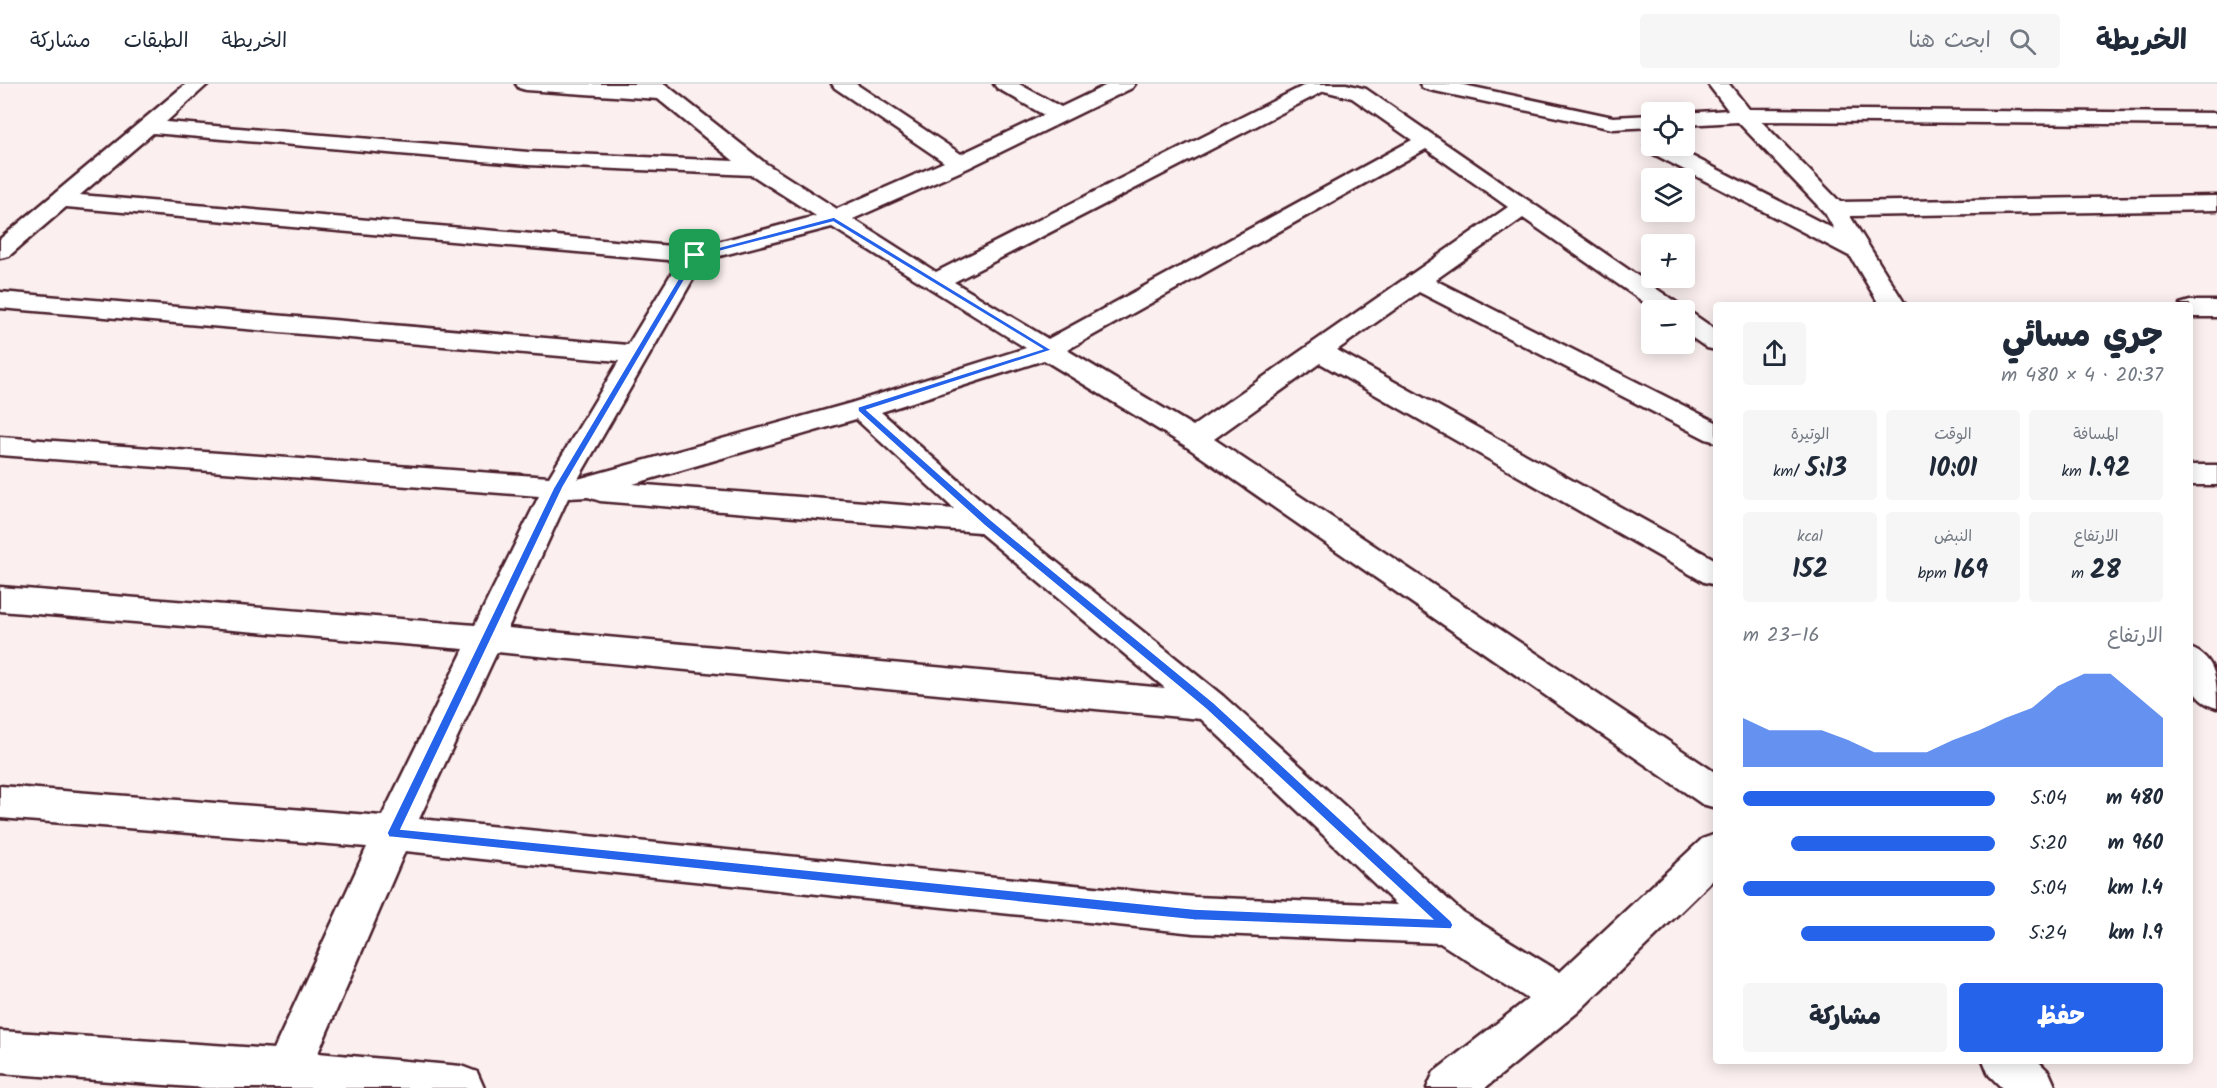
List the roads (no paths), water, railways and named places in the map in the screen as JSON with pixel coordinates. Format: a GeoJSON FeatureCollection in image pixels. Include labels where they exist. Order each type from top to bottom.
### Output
{"type":"FeatureCollection","features":[{"type":"Feature","properties":{"kind":"street"},"geometry":{"type":"LineString","coordinates":[[0,251],[198,84]]}},
{"type":"Feature","properties":{"kind":"street"},"geometry":{"type":"LineString","coordinates":[[526,84],[657,88],[757,168],[935,282],[1194,439],[1713,791]]}},
{"type":"Feature","properties":{"kind":"street"},"geometry":{"type":"LineString","coordinates":[[842,84],[960,163]]}},
{"type":"Feature","properties":{"kind":"street"},"geometry":{"type":"LineString","coordinates":[[1004,84],[1060,115]]}},
{"type":"Feature","properties":{"kind":"street"},"geometry":{"type":"LineString","coordinates":[[60,200],[695,255],[834,219],[960,163],[1125,84]]}},
{"type":"Feature","properties":{"kind":"street"},"geometry":{"type":"LineString","coordinates":[[935,282],[1320,84],[1367,89],[1425,141],[1657,300]]}},
{"type":"Feature","properties":{"kind":"street"},"geometry":{"type":"LineString","coordinates":[[1430,84],[1613,123],[1641,122]]}},
{"type":"Feature","properties":{"kind":"street"},"geometry":{"type":"LineString","coordinates":[[1718,84],[1743,115],[1834,209],[1891,302]]}},
{"type":"Feature","properties":{"kind":"street"},"geometry":{"type":"LineString","coordinates":[[1695,118],[1743,115],[2217,118]]}},
{"type":"Feature","properties":{"kind":"street"},"geometry":{"type":"LineString","coordinates":[[1613,123],[1641,137]]}},
{"type":"Feature","properties":{"kind":"street"},"geometry":{"type":"LineString","coordinates":[[146,126],[440,152],[645,166],[757,168]]}},
{"type":"Feature","properties":{"kind":"street"},"geometry":{"type":"LineString","coordinates":[[569,488],[861,409],[1048,350],[1425,141]]}},
{"type":"Feature","properties":{"kind":"street"},"geometry":{"type":"LineString","coordinates":[[1675,156],[1858,251]]}},
{"type":"Feature","properties":{"kind":"street"},"geometry":{"type":"LineString","coordinates":[[1834,209],[2217,203]]}},
{"type":"Feature","properties":{"kind":"street"},"geometry":{"type":"LineString","coordinates":[[1194,439],[1523,207]]}},
{"type":"Feature","properties":{"kind":"street"},"geometry":{"type":"LineString","coordinates":[[284,1080],[393,833],[484,638],[569,488],[636,354],[695,255]]}},
{"type":"Feature","properties":{"kind":"street"},"geometry":{"type":"LineString","coordinates":[[1419,282],[1713,431]]}},
{"type":"Feature","properties":{"kind":"street"},"geometry":{"type":"LineString","coordinates":[[0,300],[636,354]]}},
{"type":"Feature","properties":{"kind":"street"},"geometry":{"type":"LineString","coordinates":[[2193,309],[2217,309]]}},
{"type":"Feature","properties":{"kind":"street"},"geometry":{"type":"LineString","coordinates":[[1695,328],[1713,340]]}},
{"type":"Feature","properties":{"kind":"street"},"geometry":{"type":"LineString","coordinates":[[1320,352],[1713,572]]}},
{"type":"Feature","properties":{"kind":"street"},"geometry":{"type":"LineString","coordinates":[[861,409],[987,522],[1210,706],[1447,925],[1563,998]]}},
{"type":"Feature","properties":{"kind":"street"},"geometry":{"type":"LineString","coordinates":[[0,446],[569,488],[987,522]]}},
{"type":"Feature","properties":{"kind":"street"},"geometry":{"type":"LineString","coordinates":[[2193,475],[2217,475]]}},
{"type":"Feature","properties":{"kind":"street"},"geometry":{"type":"LineString","coordinates":[[0,599],[484,638],[1210,706]]}},
{"type":"Feature","properties":{"kind":"street"},"geometry":{"type":"LineString","coordinates":[[2193,655],[2217,656]]}},
{"type":"Feature","properties":{"kind":"street"},"geometry":{"type":"LineString","coordinates":[[2193,665],[2217,695]]}},
{"type":"Feature","properties":{"kind":"street"},"geometry":{"type":"LineString","coordinates":[[0,802],[393,833],[1194,915],[1447,925]]}},
{"type":"Feature","properties":{"kind":"street"},"geometry":{"type":"LineString","coordinates":[[1450,1088],[1563,998],[1713,854]]}},
{"type":"Feature","properties":{"kind":"street"},"geometry":{"type":"LineString","coordinates":[[0,1052],[284,1080],[461,1088]]}},
{"type":"Feature","properties":{"kind":"street"},"geometry":{"type":"LineString","coordinates":[[2009,1064],[2033,1088]]}}]}
